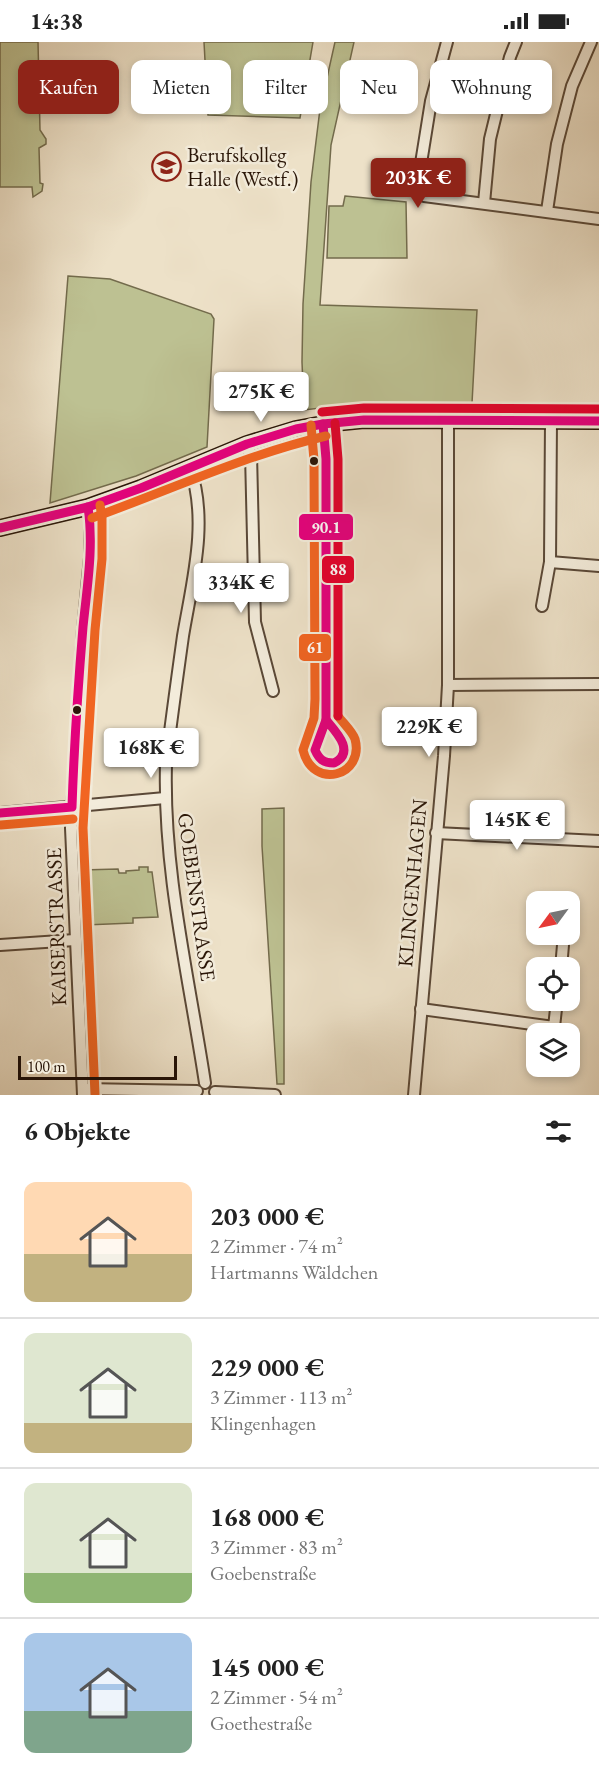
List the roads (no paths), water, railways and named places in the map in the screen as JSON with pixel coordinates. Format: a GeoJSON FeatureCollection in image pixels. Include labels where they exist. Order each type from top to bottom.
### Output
{"type":"FeatureCollection","features":[{"type":"Feature","properties":{"kind":"street"},"geometry":{"type":"LineString","coordinates":[[447,42],[431,101],[417,188],[424,196],[599,219]]}},
{"type":"Feature","properties":{"kind":"street"},"geometry":{"type":"LineString","coordinates":[[484,203],[490,139],[510,57],[516,42]]}},
{"type":"Feature","properties":{"kind":"street"},"geometry":{"type":"LineString","coordinates":[[547,211],[560,133],[572,86],[591,42]]}},
{"type":"Feature","properties":{"kind":"street"},"geometry":{"type":"LineString","coordinates":[[0,528],[88,507],[247,444],[296,429],[323,424],[364,420],[599,421]]}},
{"type":"Feature","properties":{"kind":"street"},"geometry":{"type":"LineString","coordinates":[[542,606],[550,562],[550,421]]}},
{"type":"Feature","properties":{"kind":"street","name":"KLINGENHAGEN"},"geometry":{"type":"LineString","coordinates":[[414,1095],[444,756],[448,685],[448,422]]}},
{"type":"Feature","properties":{"kind":"street"},"geometry":{"type":"LineString","coordinates":[[247,444],[251,454],[255,622],[273,691]]}},
{"type":"Feature","properties":{"kind":"street","name":"GOEBENSTRASSE"},"geometry":{"type":"LineString","coordinates":[[190,468],[197,495],[199,536],[171,721],[165,798],[170,863],[200,1090]]}},
{"type":"Feature","properties":{"kind":"street","name":"KAISERSTRASSE"},"geometry":{"type":"LineString","coordinates":[[83,1092],[75,940],[72,807],[83,628],[90,558],[88,507]]}},
{"type":"Feature","properties":{"kind":"street"},"geometry":{"type":"LineString","coordinates":[[550,562],[599,566]]}},
{"type":"Feature","properties":{"kind":"street"},"geometry":{"type":"LineString","coordinates":[[448,685],[599,684]]}},
{"type":"Feature","properties":{"kind":"street"},"geometry":{"type":"LineString","coordinates":[[0,813],[165,798]]}},
{"type":"Feature","properties":{"kind":"street"},"geometry":{"type":"LineString","coordinates":[[436,833],[599,841]]}},
{"type":"Feature","properties":{"kind":"street"},"geometry":{"type":"LineString","coordinates":[[0,945],[75,940]]}},
{"type":"Feature","properties":{"kind":"street"},"geometry":{"type":"LineString","coordinates":[[562,957],[563,945]]}},
{"type":"Feature","properties":{"kind":"street"},"geometry":{"type":"LineString","coordinates":[[421,1009],[554,1027],[556,1011]]}},
{"type":"Feature","properties":{"kind":"street"},"geometry":{"type":"LineString","coordinates":[[83,1092],[200,1090],[212,1085],[215,1094],[275,1095]]}},
{"type":"Feature","properties":{"kind":"place","name":"Berufskolleg Halle (Westf.)"},"geometry":{"type":"Point","coordinates":[166,166]}}]}
